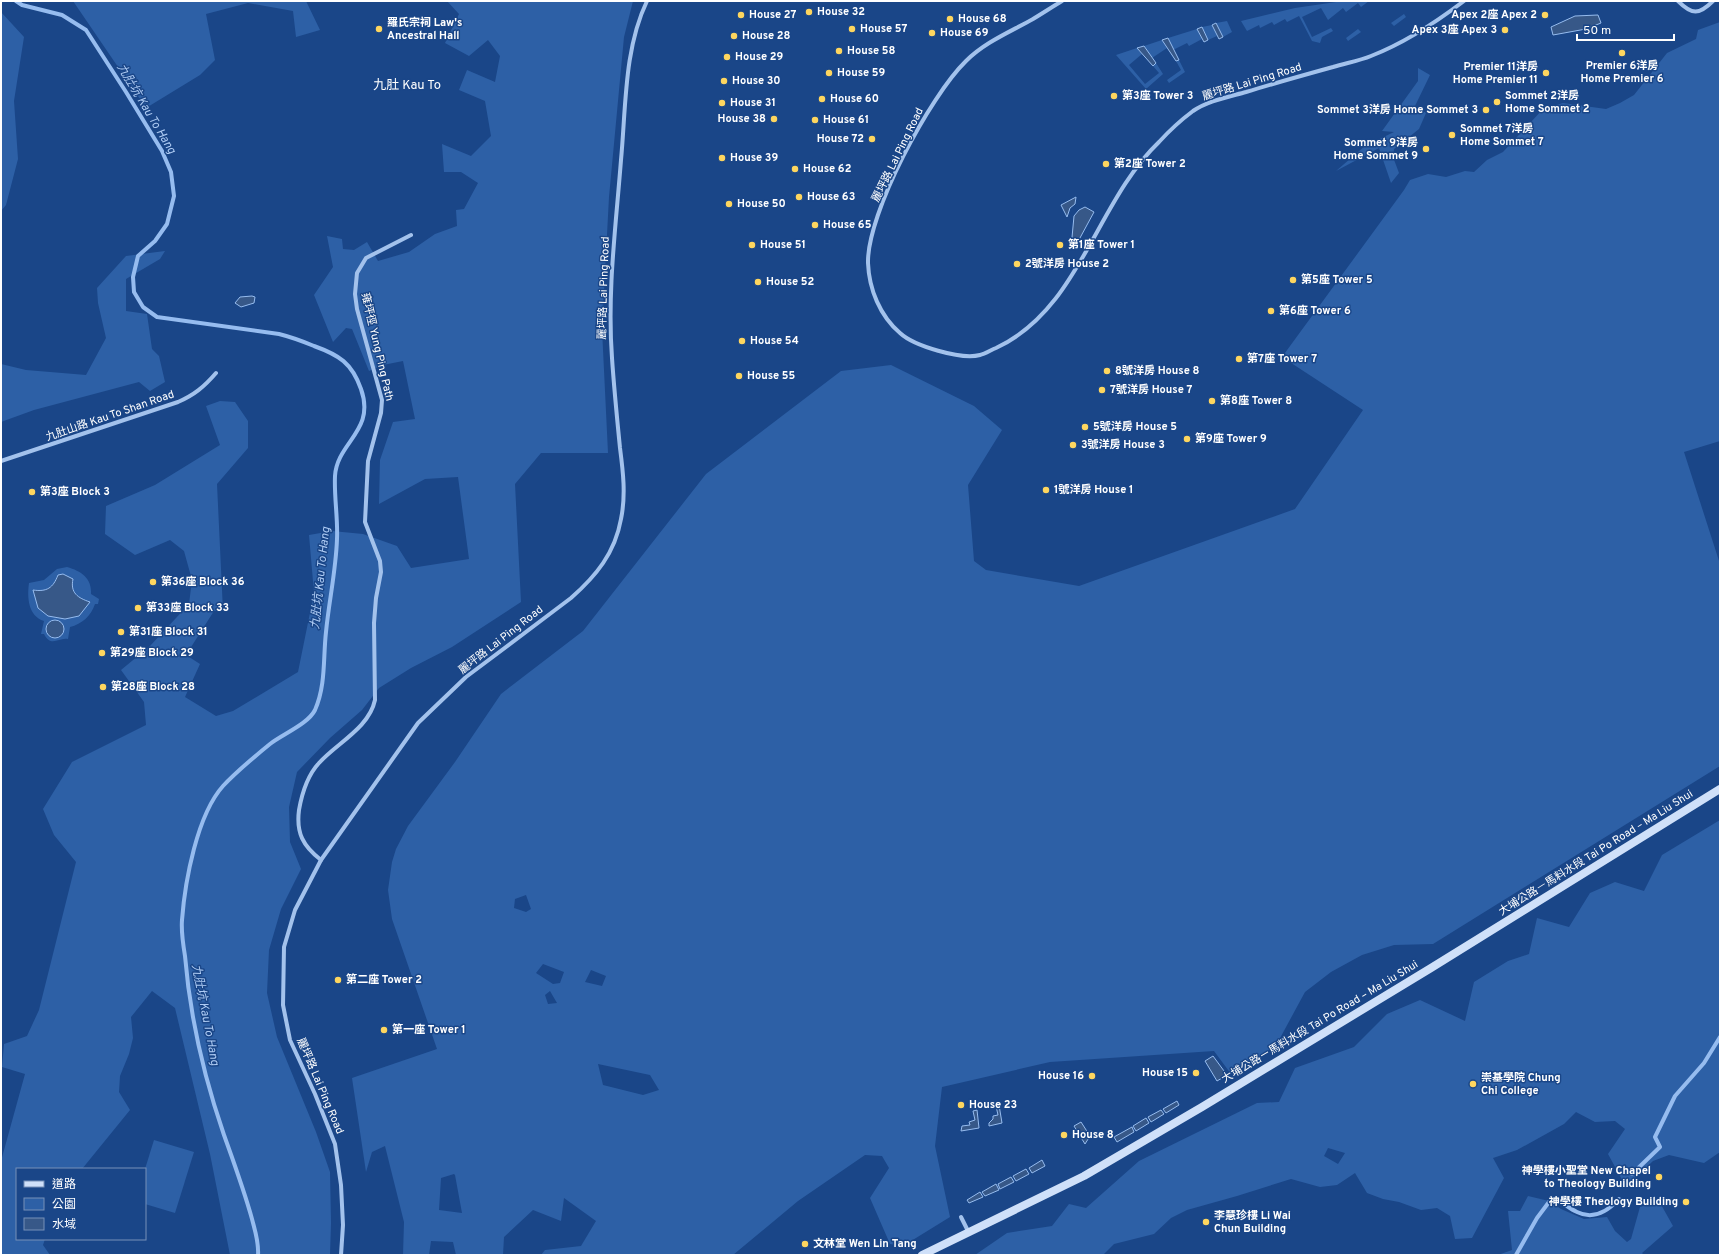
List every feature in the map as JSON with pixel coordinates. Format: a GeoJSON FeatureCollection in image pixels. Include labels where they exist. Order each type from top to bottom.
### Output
{"type":"FeatureCollection","features":[{"type":"Feature","properties":{"kind":"main road","name":"大埔公路－馬料水段 Tai Po Road – Ma Liu Shui"},"geometry":{"type":"LineString","coordinates":[[922,1255],[1084,1176],[1202,1107],[1720,789]]}},
{"type":"Feature","properties":{"kind":"street","name":"麗坪路 Lai Ping Road"},"geometry":{"type":"LineString","coordinates":[[341,1255],[343,1225],[341,1185],[335,1144],[315,1094],[290,1040],[283,1005],[284,947],[295,910],[320,860],[418,723],[466,677],[571,598],[584,586],[607,558],[616,541],[621,519],[623,487],[612,359],[610,294],[629,70],[638,24],[647,1]]}},
{"type":"Feature","properties":{"kind":"street","name":"麗坪路 Lai Ping Road"},"geometry":{"type":"LineString","coordinates":[[1062,1],[1033,19],[994,39],[967,60],[943,88],[925,118],[885,196],[875,226],[868,261],[872,288],[878,304],[889,323],[902,335],[918,345],[937,351],[978,356],[1014,340],[1031,326],[1068,281],[1134,170],[1157,143],[1194,110],[1220,99],[1370,57],[1402,42],[1433,24],[1464,1]]}},
{"type":"Feature","properties":{"kind":"street"},"geometry":{"type":"LineString","coordinates":[[1678,1],[1686,9],[1692,11],[1705,10],[1713,1]]}},
{"type":"Feature","properties":{"kind":"street","name":"雍坪徑 Yung Ping Path"},"geometry":{"type":"LineString","coordinates":[[320,860],[309,851],[301,839],[298,817],[305,784],[318,763],[366,720],[373,710],[375,700],[374,623],[376,598],[381,572],[380,561],[365,522],[368,461],[381,412],[382,400],[357,310],[355,294],[357,273],[366,258],[412,235]]}},
{"type":"Feature","properties":{"kind":"street","name":"九肚山路 Kau To Shan Road"},"geometry":{"type":"LineString","coordinates":[[1,461],[191,397],[202,389],[216,373]]}},
{"type":"Feature","properties":{"kind":"street"},"geometry":{"type":"LineString","coordinates":[[961,1217],[969,1233]]}},
{"type":"Feature","properties":{"kind":"green space"},"geometry":{"type":"Polygon","coordinates":[[[73,1],[306,1],[320,30],[296,37],[293,11],[248,3],[206,14],[215,60],[200,75],[146,108],[73,1]]]}},
{"type":"Feature","properties":{"kind":"green space"},"geometry":{"type":"Polygon","coordinates":[[[447,1],[633,1],[624,37],[609,197],[602,329],[608,453],[541,453],[515,484],[521,602],[452,647],[411,668],[379,688],[362,710],[330,738],[297,772],[289,807],[290,842],[301,869],[281,909],[269,950],[267,993],[277,1037],[316,1132],[330,1172],[330,1255],[230,1255],[210,1154],[175,1008],[152,991],[131,1017],[133,1038],[129,1054],[120,1076],[119,1092],[130,1110],[83,1168],[16,1168],[16,1240],[45,1240],[43,1245],[50,1255],[1,1255],[1,1161],[25,1074],[2,1067],[4,1044],[27,1036],[39,1010],[76,862],[54,835],[43,809],[72,762],[146,725],[144,702],[121,670],[150,646],[189,604],[192,580],[184,551],[170,540],[135,555],[105,534],[106,506],[155,485],[220,445],[206,406],[220,401],[235,402],[248,421],[248,448],[217,484],[223,611],[214,611],[186,655],[200,664],[185,697],[216,716],[233,711],[298,672],[314,593],[309,535],[332,531],[363,534],[397,546],[411,568],[469,559],[458,477],[425,479],[379,504],[380,460],[393,422],[415,419],[403,361],[383,365],[369,371],[352,329],[346,328],[333,342],[314,295],[333,267],[327,236],[342,239],[343,249],[354,250],[367,242],[378,261],[409,252],[435,234],[457,226],[456,210],[464,209],[478,183],[461,172],[444,172],[442,144],[471,156],[491,136],[485,101],[459,90],[467,70],[495,82],[500,56],[488,40],[469,56],[445,43],[459,14],[447,1]]]}},
{"type":"Feature","properties":{"kind":"green space"},"geometry":{"type":"Polygon","coordinates":[[[1343,1],[1369,1],[1361,7],[1358,3],[1346,12],[1343,8],[1328,20],[1321,8],[1302,17],[1312,37],[1331,28],[1333,31],[1322,37],[1320,43],[1312,41],[1299,16],[1287,22],[1285,19],[1274,25],[1272,22],[1260,28],[1259,25],[1247,31],[1241,21],[1295,8],[1343,1]]]}},
{"type":"Feature","properties":{"kind":"green space"},"geometry":{"type":"Polygon","coordinates":[[[1,12],[24,37],[14,101],[18,159],[6,205],[1,211],[1,12]]]}},
{"type":"Feature","properties":{"kind":"green space"},"geometry":{"type":"Polygon","coordinates":[[[1404,14],[1406,17],[1394,26],[1391,23],[1404,14]]]}},
{"type":"Feature","properties":{"kind":"green space"},"geometry":{"type":"Polygon","coordinates":[[[1227,21],[1232,32],[1223,37],[1216,23],[1227,21]]]}},
{"type":"Feature","properties":{"kind":"green space"},"geometry":{"type":"Polygon","coordinates":[[[1720,22],[1720,441],[1684,452],[1720,564],[1720,766],[1433,944],[1394,945],[1362,955],[1331,972],[1305,992],[1279,1040],[1265,1054],[1231,1074],[1214,1051],[1050,1062],[942,1087],[935,1146],[950,1217],[903,1246],[890,1244],[870,1198],[889,1168],[882,1156],[865,1155],[798,1201],[733,1255],[541,1255],[545,1250],[581,1246],[596,1221],[564,1198],[561,1221],[533,1210],[504,1237],[503,1255],[456,1255],[453,1242],[431,1241],[429,1255],[403,1255],[404,1222],[385,1146],[372,1152],[366,1172],[352,1078],[437,1049],[392,919],[388,890],[392,862],[396,849],[408,826],[455,762],[501,694],[583,631],[706,474],[841,371],[891,365],[974,406],[1002,430],[968,485],[974,561],[986,570],[1079,586],[1295,509],[1363,410],[1282,357],[1410,180],[1428,174],[1446,177],[1465,171],[1474,172],[1487,160],[1503,152],[1543,109],[1563,103],[1606,109],[1620,103],[1634,95],[1667,53],[1696,39],[1698,30],[1720,22]],[[526,895],[515,899],[514,908],[526,912],[531,909],[526,895]],[[543,964],[536,973],[553,984],[560,983],[564,972],[543,964]],[[591,970],[585,982],[602,986],[606,976],[591,970]],[[550,991],[545,995],[548,1004],[557,1003],[550,991]],[[598,1064],[603,1085],[643,1095],[659,1090],[650,1075],[598,1064]],[[454,1174],[441,1178],[439,1210],[462,1213],[454,1174]]]}},
{"type":"Feature","properties":{"kind":"green space"},"geometry":{"type":"Polygon","coordinates":[[[1212,25],[1217,36],[1208,40],[1202,27],[1212,25]]]}},
{"type":"Feature","properties":{"kind":"green space"},"geometry":{"type":"Polygon","coordinates":[[[1197,29],[1202,39],[1189,46],[1187,43],[1173,50],[1168,38],[1197,29]]]}},
{"type":"Feature","properties":{"kind":"green space"},"geometry":{"type":"Polygon","coordinates":[[[1358,29],[1361,32],[1348,41],[1346,38],[1358,29]]]}},
{"type":"Feature","properties":{"kind":"green space"},"geometry":{"type":"Polygon","coordinates":[[[1162,40],[1167,48],[1152,58],[1144,46],[1162,40]]]}},
{"type":"Feature","properties":{"kind":"green space"},"geometry":{"type":"Polygon","coordinates":[[[1137,48],[1142,54],[1129,65],[1145,84],[1159,73],[1153,66],[1156,63],[1163,74],[1146,89],[1116,55],[1137,48]]]}},
{"type":"Feature","properties":{"kind":"green space"},"geometry":{"type":"Polygon","coordinates":[[[1179,60],[1185,72],[1169,83],[1167,80],[1181,70],[1176,61],[1179,60]]]}},
{"type":"Feature","properties":{"kind":"green space"},"geometry":{"type":"Polygon","coordinates":[[[1418,68],[1430,75],[1415,106],[1426,113],[1419,129],[1394,149],[1393,157],[1399,173],[1391,183],[1379,148],[1336,171],[1365,146],[1394,132],[1382,131],[1418,81],[1418,68]]]}},
{"type":"Feature","properties":{"kind":"green space"},"geometry":{"type":"Polygon","coordinates":[[[165,251],[160,259],[126,279],[126,311],[147,314],[152,349],[159,356],[165,382],[150,391],[139,382],[34,410],[1,422],[1,364],[26,370],[86,375],[106,338],[98,303],[97,288],[126,256],[165,251]]]}},
{"type":"Feature","properties":{"kind":"green space"},"geometry":{"type":"Polygon","coordinates":[[[67,567],[81,573],[88,579],[91,594],[99,599],[98,604],[95,604],[86,619],[70,627],[68,639],[52,641],[49,640],[44,634],[41,634],[44,621],[35,615],[30,605],[28,594],[29,583],[44,580],[57,569],[67,567]]]}},
{"type":"Feature","properties":{"kind":"green space","name":"崇基學院 Chung Chi College"},"geometry":{"type":"Polygon","coordinates":[[[1720,820],[1720,1152],[1704,1163],[1669,1155],[1653,1161],[1626,1187],[1608,1154],[1625,1129],[1615,1121],[1595,1122],[1576,1112],[1564,1124],[1517,1150],[1493,1158],[1504,1178],[1472,1238],[1455,1239],[1450,1216],[1437,1208],[1421,1210],[1367,1193],[1355,1173],[1337,1185],[1320,1187],[1291,1179],[1187,1210],[1171,1218],[1154,1234],[1114,1244],[1103,1255],[975,1255],[1007,1233],[1052,1226],[1069,1204],[1086,1208],[1139,1161],[1257,1103],[1279,1102],[1295,1068],[1354,1047],[1387,1014],[1420,1000],[1465,1021],[1474,982],[1508,961],[1529,954],[1537,918],[1569,927],[1590,893],[1615,882],[1644,891],[1662,855],[1720,820]],[[1328,1148],[1324,1156],[1338,1164],[1345,1153],[1328,1148]]]}},
{"type":"Feature","properties":{"kind":"green space"},"geometry":{"type":"Polygon","coordinates":[[[154,1140],[194,1152],[175,1213],[146,1204],[145,1168],[154,1140]]]}},
{"type":"Feature","properties":{"kind":"green space"},"geometry":{"type":"Polygon","coordinates":[[[1528,1196],[1549,1201],[1561,1209],[1584,1219],[1607,1217],[1615,1231],[1627,1242],[1631,1239],[1640,1207],[1659,1201],[1673,1226],[1642,1253],[1644,1255],[1498,1255],[1512,1250],[1508,1211],[1520,1211],[1528,1196]]]}},
{"type":"Feature","properties":{"kind":"water"},"geometry":{"type":"Polygon","coordinates":[[[1598,15],[1601,23],[1586,29],[1553,35],[1551,27],[1575,16],[1598,15]]]}},
{"type":"Feature","properties":{"kind":"water"},"geometry":{"type":"Polygon","coordinates":[[[1216,23],[1223,37],[1219,39],[1212,25],[1216,23]]]}},
{"type":"Feature","properties":{"kind":"water"},"geometry":{"type":"Polygon","coordinates":[[[1202,27],[1208,40],[1204,42],[1197,29],[1202,27]]]}},
{"type":"Feature","properties":{"kind":"water"},"geometry":{"type":"Polygon","coordinates":[[[1168,38],[1179,60],[1176,61],[1162,40],[1168,38]]]}},
{"type":"Feature","properties":{"kind":"water"},"geometry":{"type":"Polygon","coordinates":[[[1144,46],[1156,63],[1153,66],[1137,48],[1144,46]]]}},
{"type":"Feature","properties":{"kind":"water"},"geometry":{"type":"Polygon","coordinates":[[[1076,197],[1075,204],[1070,208],[1067,217],[1061,205],[1076,197]]]}},
{"type":"Feature","properties":{"kind":"water"},"geometry":{"type":"Polygon","coordinates":[[[1085,207],[1094,212],[1074,249],[1071,248],[1074,216],[1079,210],[1085,207]]]}},
{"type":"Feature","properties":{"kind":"water"},"geometry":{"type":"Polygon","coordinates":[[[240,297],[255,297],[254,303],[241,307],[235,303],[240,297]]]}},
{"type":"Feature","properties":{"kind":"water"},"geometry":{"type":"Polygon","coordinates":[[[63,574],[73,579],[72,584],[76,594],[82,599],[90,602],[79,616],[65,619],[48,616],[38,608],[33,590],[46,590],[52,586],[58,575],[63,574]]]}},
{"type":"Feature","properties":{"kind":"water"},"geometry":{"type":"Polygon","coordinates":[[[55,620],[61,623],[64,629],[61,635],[55,638],[49,635],[46,629],[49,623],[55,620]]]}},
{"type":"Feature","properties":{"kind":"water"},"geometry":{"type":"Polygon","coordinates":[[[1213,1056],[1227,1075],[1217,1081],[1205,1061],[1213,1056]]]}},
{"type":"Feature","properties":{"kind":"water"},"geometry":{"type":"Polygon","coordinates":[[[1177,1101],[1179,1105],[1166,1113],[1163,1109],[1177,1101]]]}},
{"type":"Feature","properties":{"kind":"water"},"geometry":{"type":"Polygon","coordinates":[[[999,1105],[1002,1123],[989,1126],[993,1116],[998,1115],[996,1106],[999,1105]]]}},
{"type":"Feature","properties":{"kind":"water"},"geometry":{"type":"Polygon","coordinates":[[[977,1110],[979,1128],[961,1131],[962,1126],[970,1125],[969,1122],[975,1120],[973,1111],[977,1110]]]}},
{"type":"Feature","properties":{"kind":"water"},"geometry":{"type":"Polygon","coordinates":[[[1161,1110],[1164,1114],[1151,1122],[1148,1117],[1161,1110]]]}},
{"type":"Feature","properties":{"kind":"water"},"geometry":{"type":"Polygon","coordinates":[[[1146,1118],[1149,1123],[1136,1131],[1133,1126],[1146,1118]]]}},
{"type":"Feature","properties":{"kind":"water"},"geometry":{"type":"Polygon","coordinates":[[[1081,1122],[1090,1136],[1085,1144],[1074,1126],[1081,1122]]]}},
{"type":"Feature","properties":{"kind":"water"},"geometry":{"type":"Polygon","coordinates":[[[1132,1127],[1134,1132],[1117,1142],[1114,1137],[1132,1127]]]}},
{"type":"Feature","properties":{"kind":"water"},"geometry":{"type":"Polygon","coordinates":[[[1042,1160],[1045,1166],[1032,1173],[1029,1168],[1042,1160]]]}},
{"type":"Feature","properties":{"kind":"water"},"geometry":{"type":"Polygon","coordinates":[[[1026,1169],[1029,1174],[1016,1181],[1013,1176],[1026,1169]]]}},
{"type":"Feature","properties":{"kind":"water"},"geometry":{"type":"Polygon","coordinates":[[[1011,1177],[1014,1182],[1000,1189],[998,1184],[1011,1177]]]}},
{"type":"Feature","properties":{"kind":"water"},"geometry":{"type":"Polygon","coordinates":[[[996,1184],[999,1190],[985,1196],[982,1192],[996,1184]]]}},
{"type":"Feature","properties":{"kind":"water"},"geometry":{"type":"Polygon","coordinates":[[[980,1192],[983,1197],[969,1203],[967,1200],[980,1192]]]}},
{"type":"Feature","properties":{"kind":"waterway","name":"九肚坑 Kau To Hang"},"geometry":{"type":"LineString","coordinates":[[16,1],[22,5],[62,15],[86,30],[162,151],[171,172],[174,196],[167,224],[155,241],[138,256],[133,277],[134,292],[143,307],[157,317],[279,334],[323,349],[344,361],[349,366],[361,389],[364,403],[364,416],[360,426],[337,464],[335,476],[337,531],[336,551],[326,632],[323,681],[319,701],[312,715],[307,720],[275,740],[252,759],[223,786],[214,798],[199,831],[189,868],[186,887],[182,938],[194,1024],[210,1091],[252,1219],[257,1241],[258,1255]]}},
{"type":"Feature","properties":{"kind":"waterway"},"geometry":{"type":"LineString","coordinates":[[1632,1174],[1660,1147],[1655,1137],[1675,1096],[1704,1063],[1720,1037]]}},
{"type":"Feature","properties":{"kind":"waterway"},"geometry":{"type":"LineString","coordinates":[[1623,1186],[1624,1180]]}},
{"type":"Feature","properties":{"kind":"waterway"},"geometry":{"type":"LineString","coordinates":[[1516,1255],[1537,1218],[1552,1198],[1577,1212],[1589,1215],[1600,1213],[1619,1199]]}},
{"type":"Feature","properties":{"kind":"place","name":"House 32"},"geometry":{"type":"Point","coordinates":[809,12]}},
{"type":"Feature","properties":{"kind":"place","name":"House 27"},"geometry":{"type":"Point","coordinates":[741,15]}},
{"type":"Feature","properties":{"kind":"place","name":"Apex 2座 Apex 2"},"geometry":{"type":"Point","coordinates":[1545,15]}},
{"type":"Feature","properties":{"kind":"place","name":"House 68"},"geometry":{"type":"Point","coordinates":[950,19]}},
{"type":"Feature","properties":{"kind":"place","name":"羅氏宗祠 Law's Ancestral Hall"},"geometry":{"type":"Point","coordinates":[379,29]}},
{"type":"Feature","properties":{"kind":"place","name":"House 57"},"geometry":{"type":"Point","coordinates":[852,29]}},
{"type":"Feature","properties":{"kind":"place","name":"Apex 3座 Apex 3"},"geometry":{"type":"Point","coordinates":[1505,30]}},
{"type":"Feature","properties":{"kind":"place","name":"House 69"},"geometry":{"type":"Point","coordinates":[932,33]}},
{"type":"Feature","properties":{"kind":"place","name":"House 28"},"geometry":{"type":"Point","coordinates":[734,36]}},
{"type":"Feature","properties":{"kind":"place","name":"House 58"},"geometry":{"type":"Point","coordinates":[839,51]}},
{"type":"Feature","properties":{"kind":"place","name":"Premier 6洋房 Home Premier 6"},"geometry":{"type":"Point","coordinates":[1622,53]}},
{"type":"Feature","properties":{"kind":"place","name":"House 29"},"geometry":{"type":"Point","coordinates":[727,57]}},
{"type":"Feature","properties":{"kind":"place","name":"House 59"},"geometry":{"type":"Point","coordinates":[829,73]}},
{"type":"Feature","properties":{"kind":"place","name":"Premier 11洋房 Home Premier 11"},"geometry":{"type":"Point","coordinates":[1546,73]}},
{"type":"Feature","properties":{"kind":"place","name":"House 30"},"geometry":{"type":"Point","coordinates":[724,81]}},
{"type":"Feature","properties":{"kind":"place","name":"第3座 Tower 3"},"geometry":{"type":"Point","coordinates":[1114,96]}},
{"type":"Feature","properties":{"kind":"place","name":"House 60"},"geometry":{"type":"Point","coordinates":[822,99]}},
{"type":"Feature","properties":{"kind":"place","name":"Sommet 2洋房 Home Sommet 2"},"geometry":{"type":"Point","coordinates":[1497,102]}},
{"type":"Feature","properties":{"kind":"place","name":"House 31"},"geometry":{"type":"Point","coordinates":[722,103]}},
{"type":"Feature","properties":{"kind":"place","name":"Sommet 3洋房 Home Sommet 3"},"geometry":{"type":"Point","coordinates":[1486,110]}},
{"type":"Feature","properties":{"kind":"place","name":"House 38"},"geometry":{"type":"Point","coordinates":[774,119]}},
{"type":"Feature","properties":{"kind":"place","name":"House 61"},"geometry":{"type":"Point","coordinates":[815,120]}},
{"type":"Feature","properties":{"kind":"place","name":"Sommet 7洋房 Home Sommet 7"},"geometry":{"type":"Point","coordinates":[1452,135]}},
{"type":"Feature","properties":{"kind":"place","name":"House 72"},"geometry":{"type":"Point","coordinates":[872,139]}},
{"type":"Feature","properties":{"kind":"place","name":"Sommet 9洋房 Home Sommet 9"},"geometry":{"type":"Point","coordinates":[1426,149]}},
{"type":"Feature","properties":{"kind":"place","name":"House 39"},"geometry":{"type":"Point","coordinates":[722,158]}},
{"type":"Feature","properties":{"kind":"place","name":"第2座 Tower 2"},"geometry":{"type":"Point","coordinates":[1106,164]}},
{"type":"Feature","properties":{"kind":"place","name":"House 62"},"geometry":{"type":"Point","coordinates":[795,169]}},
{"type":"Feature","properties":{"kind":"place","name":"House 63"},"geometry":{"type":"Point","coordinates":[799,197]}},
{"type":"Feature","properties":{"kind":"place","name":"House 50"},"geometry":{"type":"Point","coordinates":[729,204]}},
{"type":"Feature","properties":{"kind":"place","name":"House 65"},"geometry":{"type":"Point","coordinates":[815,225]}},
{"type":"Feature","properties":{"kind":"place","name":"House 51"},"geometry":{"type":"Point","coordinates":[752,245]}},
{"type":"Feature","properties":{"kind":"place","name":"第1座 Tower 1"},"geometry":{"type":"Point","coordinates":[1060,245]}},
{"type":"Feature","properties":{"kind":"place","name":"2號洋房 House 2"},"geometry":{"type":"Point","coordinates":[1017,264]}},
{"type":"Feature","properties":{"kind":"place","name":"第5座 Tower 5"},"geometry":{"type":"Point","coordinates":[1293,280]}},
{"type":"Feature","properties":{"kind":"place","name":"House 52"},"geometry":{"type":"Point","coordinates":[758,282]}},
{"type":"Feature","properties":{"kind":"place","name":"第6座 Tower 6"},"geometry":{"type":"Point","coordinates":[1271,311]}},
{"type":"Feature","properties":{"kind":"place","name":"House 54"},"geometry":{"type":"Point","coordinates":[742,341]}},
{"type":"Feature","properties":{"kind":"place","name":"第7座 Tower 7"},"geometry":{"type":"Point","coordinates":[1239,359]}},
{"type":"Feature","properties":{"kind":"place","name":"8號洋房 House 8"},"geometry":{"type":"Point","coordinates":[1107,371]}},
{"type":"Feature","properties":{"kind":"place","name":"House 55"},"geometry":{"type":"Point","coordinates":[739,376]}},
{"type":"Feature","properties":{"kind":"place","name":"7號洋房 House 7"},"geometry":{"type":"Point","coordinates":[1102,390]}},
{"type":"Feature","properties":{"kind":"place","name":"第8座 Tower 8"},"geometry":{"type":"Point","coordinates":[1212,401]}},
{"type":"Feature","properties":{"kind":"place","name":"5號洋房 House 5"},"geometry":{"type":"Point","coordinates":[1085,427]}},
{"type":"Feature","properties":{"kind":"place","name":"第9座 Tower 9"},"geometry":{"type":"Point","coordinates":[1187,439]}},
{"type":"Feature","properties":{"kind":"place","name":"3號洋房 House 3"},"geometry":{"type":"Point","coordinates":[1073,445]}},
{"type":"Feature","properties":{"kind":"place","name":"1號洋房 House 1"},"geometry":{"type":"Point","coordinates":[1046,490]}},
{"type":"Feature","properties":{"kind":"place","name":"第3座 Block 3"},"geometry":{"type":"Point","coordinates":[32,492]}},
{"type":"Feature","properties":{"kind":"place","name":"第36座 Block 36"},"geometry":{"type":"Point","coordinates":[153,582]}},
{"type":"Feature","properties":{"kind":"place","name":"第33座 Block 33"},"geometry":{"type":"Point","coordinates":[138,608]}},
{"type":"Feature","properties":{"kind":"place","name":"第31座 Block 31"},"geometry":{"type":"Point","coordinates":[121,632]}},
{"type":"Feature","properties":{"kind":"place","name":"第29座 Block 29"},"geometry":{"type":"Point","coordinates":[102,653]}},
{"type":"Feature","properties":{"kind":"place","name":"第28座 Block 28"},"geometry":{"type":"Point","coordinates":[103,687]}},
{"type":"Feature","properties":{"kind":"place","name":"第二座 Tower 2"},"geometry":{"type":"Point","coordinates":[338,980]}},
{"type":"Feature","properties":{"kind":"place","name":"第一座 Tower 1"},"geometry":{"type":"Point","coordinates":[384,1030]}},
{"type":"Feature","properties":{"kind":"place","name":"House 15"},"geometry":{"type":"Point","coordinates":[1196,1073]}},
{"type":"Feature","properties":{"kind":"place","name":"House 16"},"geometry":{"type":"Point","coordinates":[1092,1076]}},
{"type":"Feature","properties":{"kind":"place","name":"崇基學院 Chung Chi College"},"geometry":{"type":"Point","coordinates":[1473,1084]}},
{"type":"Feature","properties":{"kind":"place","name":"House 23"},"geometry":{"type":"Point","coordinates":[961,1105]}},
{"type":"Feature","properties":{"kind":"place","name":"House 8"},"geometry":{"type":"Point","coordinates":[1064,1135]}},
{"type":"Feature","properties":{"kind":"place","name":"神學樓小聖堂 New Chapel to Theology Building"},"geometry":{"type":"Point","coordinates":[1659,1177]}},
{"type":"Feature","properties":{"kind":"place","name":"神學樓 Theology Building"},"geometry":{"type":"Point","coordinates":[1686,1202]}},
{"type":"Feature","properties":{"kind":"place","name":"李慧珍樓 Li Wai Chun Building"},"geometry":{"type":"Point","coordinates":[1206,1222]}},
{"type":"Feature","properties":{"kind":"place","name":"文林堂 Wen Lin Tang"},"geometry":{"type":"Point","coordinates":[805,1244]}},
{"type":"Feature","properties":{"kind":"district","name":"九肚 Kau To"},"geometry":{"type":"Point","coordinates":[407,86]}}]}
